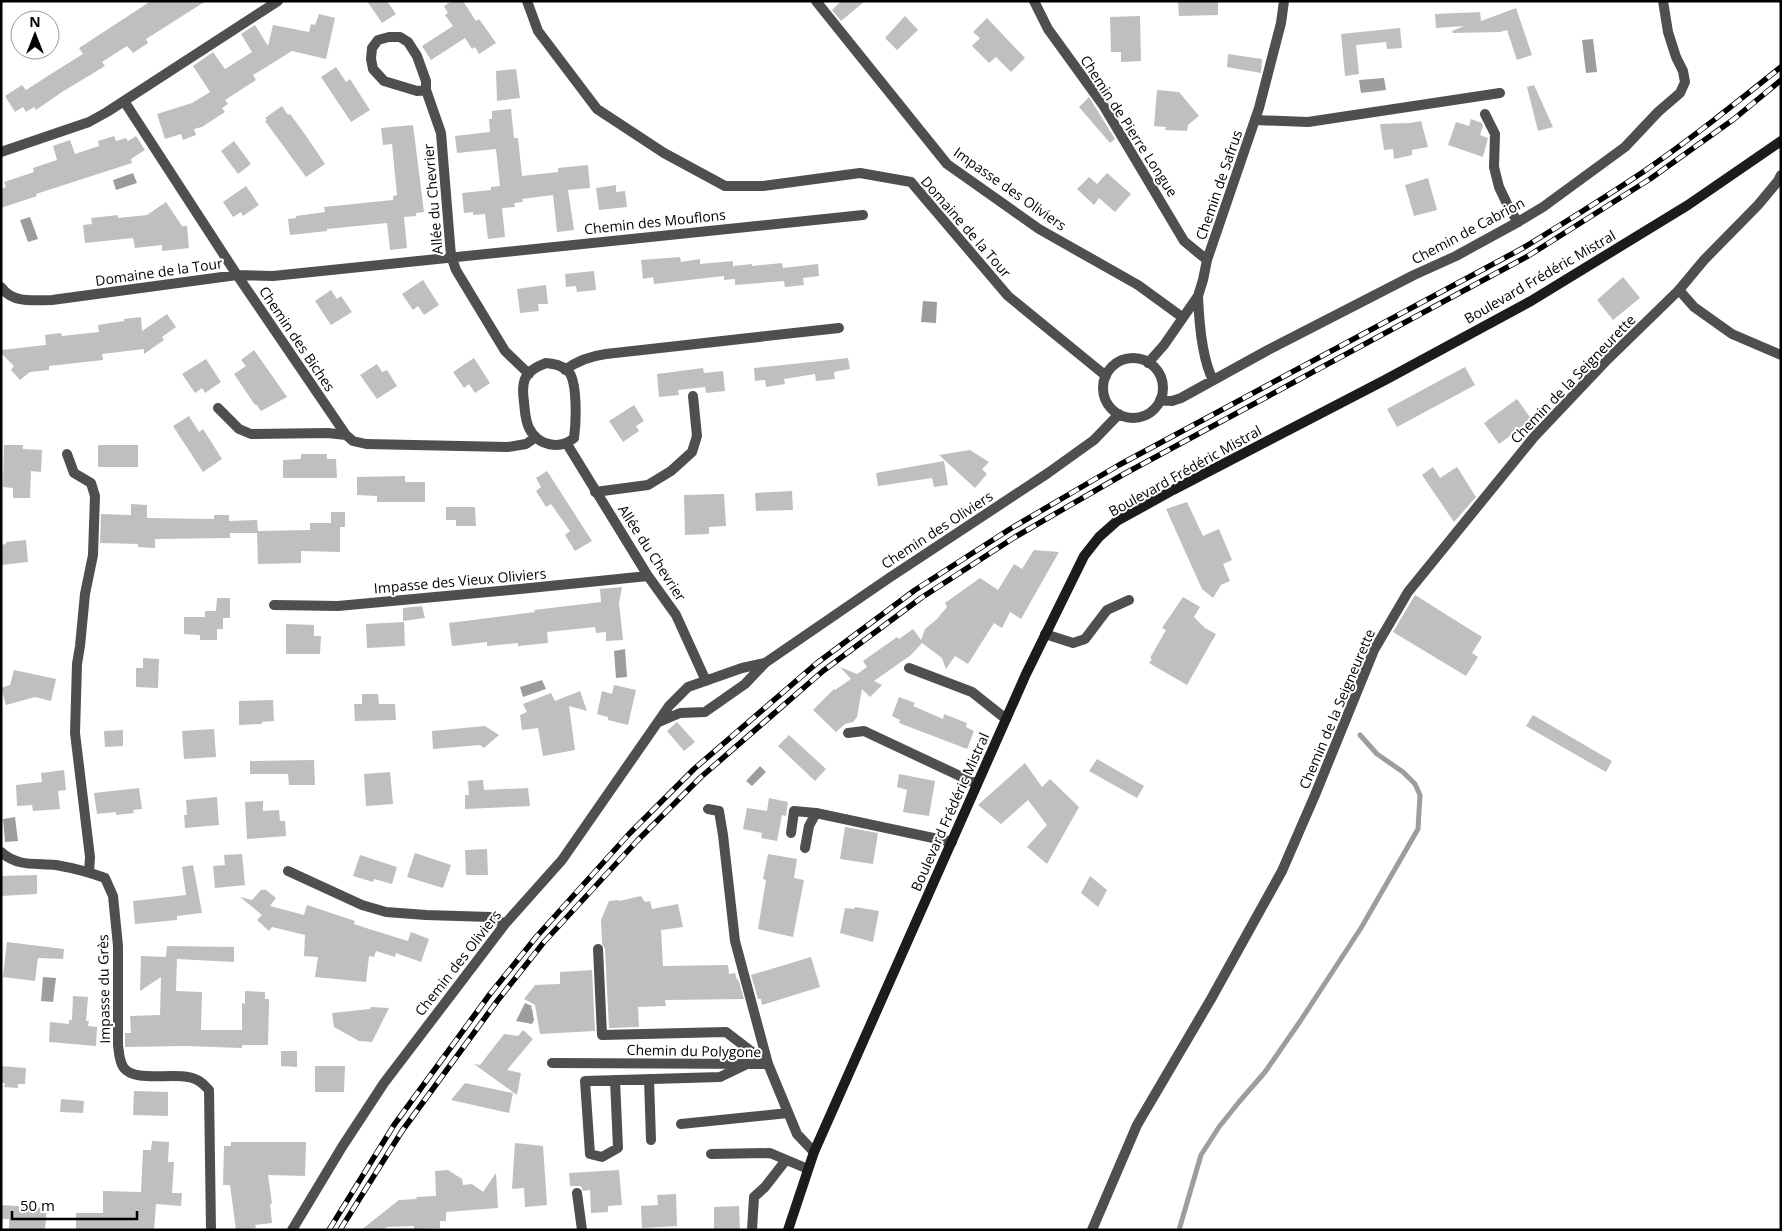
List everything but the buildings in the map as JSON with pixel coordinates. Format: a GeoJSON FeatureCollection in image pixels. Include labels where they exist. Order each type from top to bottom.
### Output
{"type":"FeatureCollection","features":[{"type":"Feature","properties":{"kind":"main road","name":"Boulevard Frédéric Mistral"},"geometry":{"type":"LineString","coordinates":[[788,1230],[814,1152],[1006,719],[1045,634],[1084,556],[1099,537],[1117,520],[1385,380],[1531,301],[1688,205],[1781,141]]}},
{"type":"Feature","properties":{"kind":"street"},"geometry":{"type":"LineString","coordinates":[[1,152],[89,122],[278,1]]}},
{"type":"Feature","properties":{"kind":"street","name":"Domaine de la Tour"},"geometry":{"type":"LineString","coordinates":[[527,1],[538,31],[597,109],[664,153],[725,186],[763,186],[860,173],[911,182],[1008,296],[1106,376]]}},
{"type":"Feature","properties":{"kind":"street","name":"Impasse des Oliviers"},"geometry":{"type":"LineString","coordinates":[[816,1],[947,164],[1039,229],[1138,285],[1182,317]]}},
{"type":"Feature","properties":{"kind":"street","name":"Chemin de Pierre Longue"},"geometry":{"type":"LineString","coordinates":[[1034,1],[1048,29],[1103,105],[1184,241],[1207,260]]}},
{"type":"Feature","properties":{"kind":"street","name":"Chemin de Safrus"},"geometry":{"type":"LineString","coordinates":[[1148,362],[1164,345],[1198,296],[1207,260],[1255,120],[1281,23],[1284,1]]}},
{"type":"Feature","properties":{"kind":"street","name":"Chemin de Cabrion"},"geometry":{"type":"LineString","coordinates":[[1160,400],[1172,401],[1181,398],[1268,350],[1414,275],[1456,256],[1543,206],[1625,147],[1658,112],[1680,93],[1685,82],[1683,71],[1676,58],[1668,32],[1663,1]]}},
{"type":"Feature","properties":{"kind":"street","name":"Allée du Chevrier"},"geometry":{"type":"LineString","coordinates":[[426,90],[417,91],[384,81],[373,69],[370,59],[372,48],[378,40],[389,36],[400,36],[408,42],[416,56],[426,81],[426,90],[441,133],[451,256],[456,270],[505,351],[529,374]]}},
{"type":"Feature","properties":{"kind":"street"},"geometry":{"type":"LineString","coordinates":[[1255,120],[1308,122],[1500,93]]}},
{"type":"Feature","properties":{"kind":"street","name":"Domaine de la Tour"},"geometry":{"type":"LineString","coordinates":[[1,287],[4,292],[22,301],[52,300],[237,275],[124,101]]}},
{"type":"Feature","properties":{"kind":"street"},"geometry":{"type":"LineString","coordinates":[[1485,114],[1495,134],[1494,167],[1500,187],[1510,210],[1518,222]]}},
{"type":"Feature","properties":{"kind":"street","name":"Chemin de la Seigneurette"},"geometry":{"type":"LineString","coordinates":[[1092,1230],[1137,1125],[1211,999],[1282,871],[1315,796],[1374,650],[1408,592],[1534,437],[1605,362],[1679,290],[1704,260],[1758,205],[1778,181],[1781,174]]}},
{"type":"Feature","properties":{"kind":"street","name":"Chemin des Mouflons"},"geometry":{"type":"LineString","coordinates":[[451,256],[862,215]]}},
{"type":"Feature","properties":{"kind":"street","name":"Chemin des Biches"},"geometry":{"type":"LineString","coordinates":[[237,275],[273,276],[451,256]]}},
{"type":"Feature","properties":{"kind":"street","name":"Chemin des Biches"},"geometry":{"type":"LineString","coordinates":[[237,275],[346,435]]}},
{"type":"Feature","properties":{"kind":"street"},"geometry":{"type":"LineString","coordinates":[[1679,290],[1694,307],[1732,334],[1781,356]]}},
{"type":"Feature","properties":{"kind":"street"},"geometry":{"type":"LineString","coordinates":[[1198,296],[1198,314],[1208,370],[1213,380]]}},
{"type":"Feature","properties":{"kind":"street"},"geometry":{"type":"LineString","coordinates":[[565,370],[573,363],[588,357],[606,354],[839,328]]}},
{"type":"Feature","properties":{"kind":"street"},"geometry":{"type":"LineString","coordinates":[[1132,359],[1148,362],[1160,375],[1163,392],[1160,400],[1156,407],[1143,416],[1127,417],[1119,414],[1113,410],[1105,398],[1103,390],[1106,376],[1116,364],[1124,360],[1132,359]]}},
{"type":"Feature","properties":{"kind":"street"},"geometry":{"type":"LineString","coordinates":[[546,363],[558,364],[565,370],[570,373],[574,385],[576,424],[574,438],[567,444],[554,446],[540,441],[530,430],[526,421],[522,393],[525,378],[536,366],[546,363]]}},
{"type":"Feature","properties":{"kind":"street"},"geometry":{"type":"LineString","coordinates":[[596,492],[648,484],[672,471],[692,452],[697,436],[693,396]]}},
{"type":"Feature","properties":{"kind":"street"},"geometry":{"type":"LineString","coordinates":[[218,408],[239,429],[251,434],[328,433],[346,435],[353,441],[366,444],[476,446],[526,444],[536,437]]}},
{"type":"Feature","properties":{"kind":"street","name":"Chemin des Oliviers"},"geometry":{"type":"LineString","coordinates":[[659,722],[680,712],[705,712],[745,684],[765,663],[1048,473],[1094,440],[1119,414]]}},
{"type":"Feature","properties":{"kind":"street","name":"Allée du Chevrier"},"geometry":{"type":"LineString","coordinates":[[567,444],[648,576],[676,615],[706,681]]}},
{"type":"Feature","properties":{"kind":"street"},"geometry":{"type":"LineString","coordinates":[[67,454],[74,473],[91,483],[95,496],[93,555],[85,594],[77,664],[76,723],[81,788],[90,857],[89,872]]}},
{"type":"Feature","properties":{"kind":"street","name":"Impasse des Vieux Oliviers"},"geometry":{"type":"LineString","coordinates":[[274,604],[338,606],[520,590],[648,576]]}},
{"type":"Feature","properties":{"kind":"street"},"geometry":{"type":"LineString","coordinates":[[1045,634],[1073,643],[1085,639],[1107,610],[1129,600]]}},
{"type":"Feature","properties":{"kind":"street","name":"Chemin des Oliviers"},"geometry":{"type":"LineString","coordinates":[[292,1230],[342,1147],[384,1083],[505,924],[562,860],[678,696],[688,687],[742,668],[765,663]]}},
{"type":"Feature","properties":{"kind":"street"},"geometry":{"type":"LineString","coordinates":[[909,668],[972,692],[1006,719]]}},
{"type":"Feature","properties":{"kind":"street"},"geometry":{"type":"LineString","coordinates":[[848,734],[864,731],[977,784]]}},
{"type":"Feature","properties":{"kind":"street"},"geometry":{"type":"LineString","coordinates":[[708,809],[719,811],[735,941],[768,1064]]}},
{"type":"Feature","properties":{"kind":"street"},"geometry":{"type":"LineString","coordinates":[[791,833],[794,811],[816,813],[952,842]]}},
{"type":"Feature","properties":{"kind":"street"},"geometry":{"type":"LineString","coordinates":[[805,848],[808,826],[816,813]]}},
{"type":"Feature","properties":{"kind":"street","name":"Impasse du Grès"},"geometry":{"type":"LineString","coordinates":[[4,858],[20,864],[55,865],[89,872],[105,878],[113,896],[118,946],[119,1058],[124,1068],[129,1072],[138,1075],[196,1079],[209,1090],[212,1230]]}},
{"type":"Feature","properties":{"kind":"street"},"geometry":{"type":"LineString","coordinates":[[288,871],[362,905],[386,912],[426,916],[491,917],[505,924]]}},
{"type":"Feature","properties":{"kind":"street"},"geometry":{"type":"LineString","coordinates":[[598,949],[602,1035],[726,1032],[768,1064]]}},
{"type":"Feature","properties":{"kind":"street","name":"Chemin du Polygone"},"geometry":{"type":"LineString","coordinates":[[552,1063],[768,1064],[797,1134],[814,1152]]}},
{"type":"Feature","properties":{"kind":"street"},"geometry":{"type":"LineString","coordinates":[[615,1080],[618,1148],[602,1157],[590,1154],[585,1081],[615,1080],[720,1077],[747,1064]]}},
{"type":"Feature","properties":{"kind":"street"},"geometry":{"type":"LineString","coordinates":[[649,1079],[651,1140]]}},
{"type":"Feature","properties":{"kind":"street"},"geometry":{"type":"LineString","coordinates":[[680,1124],[788,1113]]}},
{"type":"Feature","properties":{"kind":"street"},"geometry":{"type":"LineString","coordinates":[[711,1154],[770,1153],[808,1169]]}},
{"type":"Feature","properties":{"kind":"street"},"geometry":{"type":"LineString","coordinates":[[752,1230],[754,1197],[765,1187],[786,1160]]}},
{"type":"Feature","properties":{"kind":"street"},"geometry":{"type":"LineString","coordinates":[[577,1193],[582,1230]]}},
{"type":"Feature","properties":{"kind":"shaded area"},"geometry":{"type":"Polygon","coordinates":[[[1593,39],[1597,72],[1586,73],[1582,40],[1593,39]]]}},
{"type":"Feature","properties":{"kind":"shaded area"},"geometry":{"type":"Polygon","coordinates":[[[1384,78],[1386,90],[1361,93],[1359,80],[1384,78]]]}},
{"type":"Feature","properties":{"kind":"shaded area"},"geometry":{"type":"Polygon","coordinates":[[[133,173],[137,183],[116,190],[113,180],[133,173]]]}},
{"type":"Feature","properties":{"kind":"shaded area"},"geometry":{"type":"Polygon","coordinates":[[[30,217],[38,239],[28,242],[20,220],[30,217]]]}},
{"type":"Feature","properties":{"kind":"shaded area"},"geometry":{"type":"Polygon","coordinates":[[[923,301],[937,302],[936,323],[921,322],[923,301]]]}},
{"type":"Feature","properties":{"kind":"shaded area"},"geometry":{"type":"Polygon","coordinates":[[[625,649],[627,677],[616,678],[614,651],[625,649]]]}},
{"type":"Feature","properties":{"kind":"shaded area"},"geometry":{"type":"Polygon","coordinates":[[[542,680],[546,689],[523,697],[520,687],[542,680]]]}},
{"type":"Feature","properties":{"kind":"shaded area"},"geometry":{"type":"Polygon","coordinates":[[[760,766],[766,772],[752,786],[746,781],[760,766]]]}},
{"type":"Feature","properties":{"kind":"shaded area"},"geometry":{"type":"Polygon","coordinates":[[[15,817],[18,841],[5,842],[3,819],[15,817]]]}},
{"type":"Feature","properties":{"kind":"shaded area"},"geometry":{"type":"Polygon","coordinates":[[[43,977],[56,978],[53,1002],[41,1001],[43,977]]]}},
{"type":"Feature","properties":{"kind":"shaded area"},"geometry":{"type":"Polygon","coordinates":[[[525,1003],[532,1006],[534,1020],[532,1024],[516,1021],[525,1003]]]}},
{"type":"Feature","properties":{"kind":"waterway"},"geometry":{"type":"LineString","coordinates":[[1179,1230],[1201,1155],[1219,1127],[1265,1072],[1301,1020],[1361,928],[1418,829],[1420,795],[1415,784],[1403,772],[1377,754],[1360,735]]}},
{"type":"Feature","properties":{"kind":"railway"},"geometry":{"type":"LineString","coordinates":[[329,1230],[394,1125],[490,994],[537,936],[629,834],[694,769],[817,663],[915,590],[1010,529],[1119,465],[1523,248],[1554,229],[1643,172],[1713,121],[1781,67]]}},
{"type":"Feature","properties":{"kind":"railway"},"geometry":{"type":"LineString","coordinates":[[340,1230],[402,1131],[498,1000],[544,942],[637,841],[701,777],[823,671],[921,598],[1015,537],[1124,474],[1528,256],[1650,179],[1734,119],[1781,80]]}}]}
